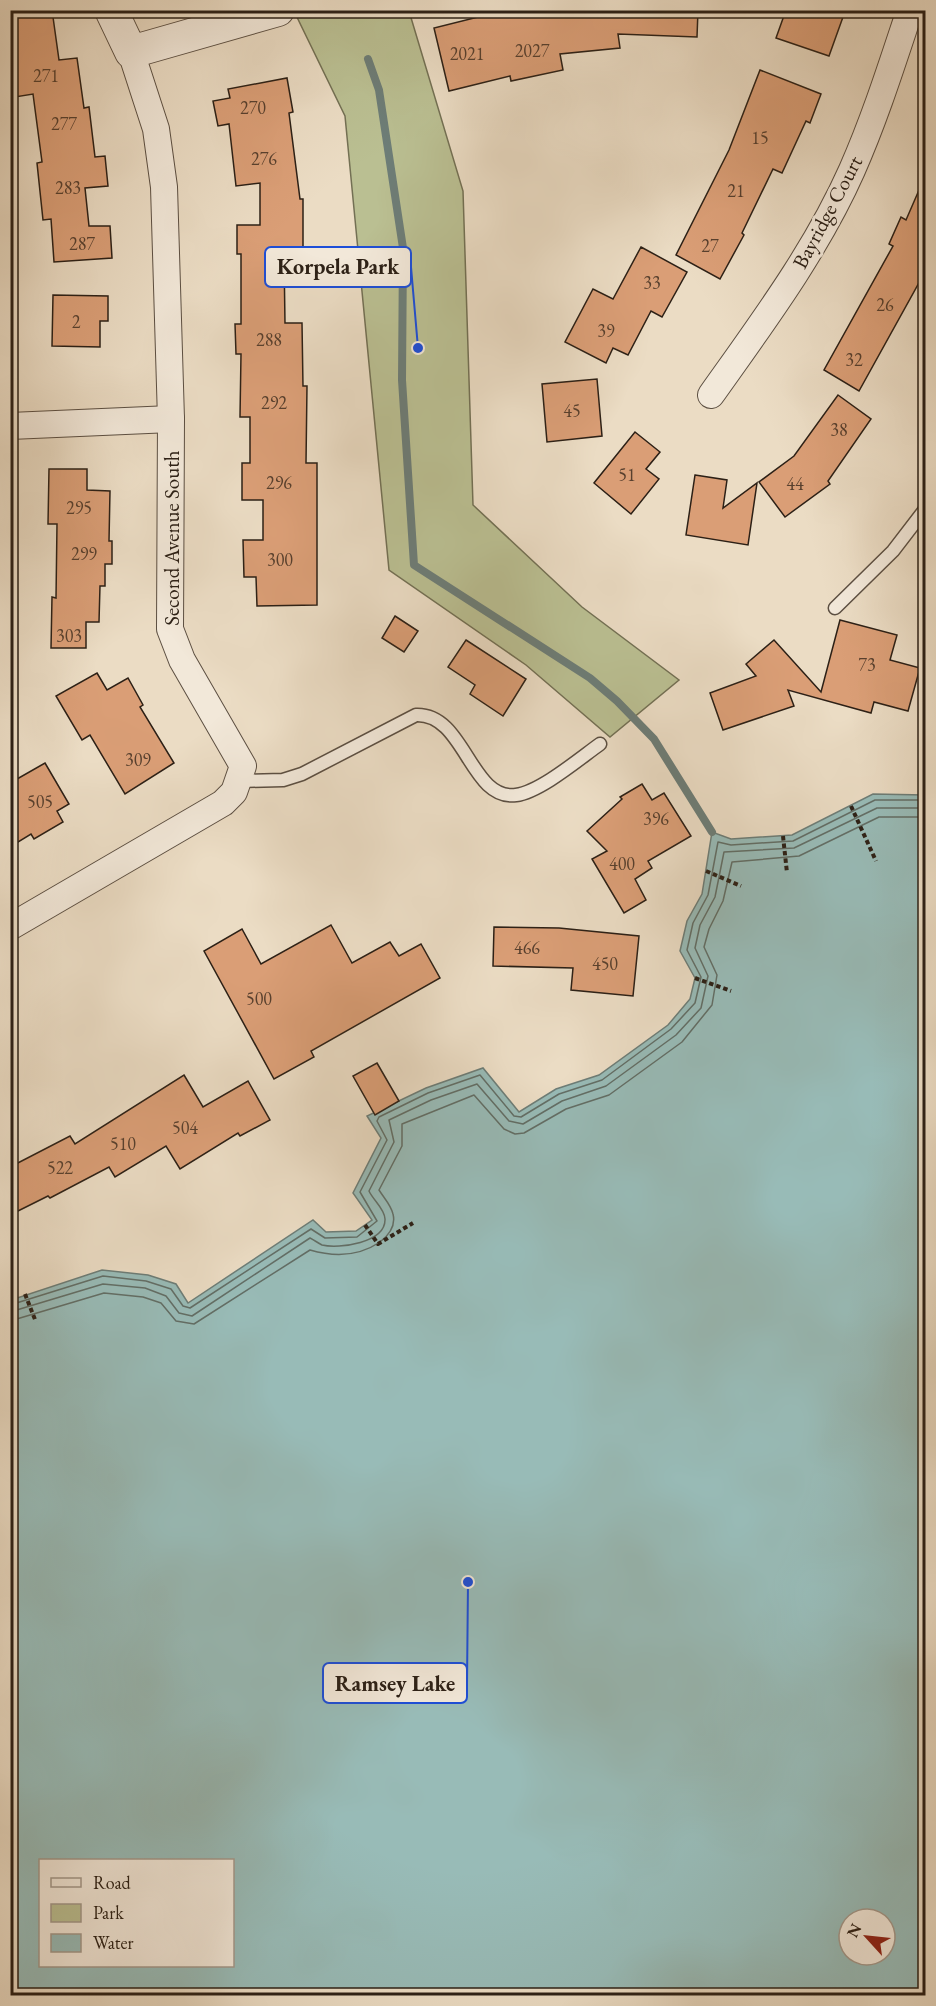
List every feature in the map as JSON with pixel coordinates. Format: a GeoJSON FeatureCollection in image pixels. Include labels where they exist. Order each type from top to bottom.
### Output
{"type":"FeatureCollection","features":[{"type":"Feature","properties":{"kind":"street","name":"Second Avenue South"},"geometry":{"type":"LineString","coordinates":[[111,10],[131,52],[156,129],[163,176],[171,419],[170,629],[182,660],[240,757],[243,766],[239,781]]}},
{"type":"Feature","properties":{"kind":"street"},"geometry":{"type":"LineString","coordinates":[[131,52],[278,10]]}},
{"type":"Feature","properties":{"kind":"street","name":"Bayridge Court"},"geometry":{"type":"LineString","coordinates":[[711,395],[779,298],[834,207],[869,129],[910,10]]}},
{"type":"Feature","properties":{"kind":"street"},"geometry":{"type":"LineString","coordinates":[[10,426],[171,419]]}},
{"type":"Feature","properties":{"kind":"street"},"geometry":{"type":"LineString","coordinates":[[10,927],[223,803],[234,792],[239,781]]}},
{"type":"Feature","properties":{"kind":"lane"},"geometry":{"type":"LineString","coordinates":[[835,608],[894,551],[926,508]]}},
{"type":"Feature","properties":{"kind":"lane"},"geometry":{"type":"LineString","coordinates":[[239,781],[283,780],[302,774],[416,716],[428,715],[440,722],[482,778],[505,794],[516,795],[532,789],[600,744]]}},
{"type":"Feature","properties":{"kind":"path"},"geometry":{"type":"LineString","coordinates":[[851,806],[876,861]]}},
{"type":"Feature","properties":{"kind":"path"},"geometry":{"type":"LineString","coordinates":[[783,836],[787,873]]}},
{"type":"Feature","properties":{"kind":"path"},"geometry":{"type":"LineString","coordinates":[[706,871],[741,886]]}},
{"type":"Feature","properties":{"kind":"path"},"geometry":{"type":"LineString","coordinates":[[695,978],[731,990]]}},
{"type":"Feature","properties":{"kind":"path"},"geometry":{"type":"LineString","coordinates":[[365,1225],[378,1244],[413,1223]]}},
{"type":"Feature","properties":{"kind":"path"},"geometry":{"type":"LineString","coordinates":[[25,1294],[36,1323]]}},
{"type":"Feature","properties":{"kind":"green space"},"geometry":{"type":"Polygon","coordinates":[[[294,11],[409,11],[463,191],[473,505],[582,607],[679,680],[610,737],[526,665],[389,570],[345,116],[294,11]]]}},
{"type":"Feature","properties":{"kind":"water"},"geometry":{"type":"Polygon","coordinates":[[[873,794],[925,795],[925,1995],[11,1996],[11,1300],[102,1270],[148,1275],[176,1284],[188,1303],[313,1220],[326,1232],[356,1231],[372,1220],[353,1193],[381,1138],[367,1116],[426,1088],[483,1068],[519,1112],[556,1089],[599,1075],[668,1025],[690,999],[695,978],[680,951],[687,921],[702,894],[712,832],[731,839],[792,835],[873,794]]]}},
{"type":"Feature","properties":{"kind":"building"},"geometry":{"type":"Polygon","coordinates":[[[10,10],[52,10],[59,60],[77,58],[84,108],[89,107],[95,157],[105,156],[108,186],[85,188],[89,226],[110,226],[112,258],[54,262],[51,219],[43,220],[37,163],[42,162],[33,94],[15,97],[10,61],[10,10]]]}},
{"type":"Feature","properties":{"kind":"building"},"geometry":{"type":"Polygon","coordinates":[[[506,10],[698,10],[697,37],[618,34],[620,48],[560,54],[563,70],[511,81],[510,76],[449,91],[434,28],[506,10]]]}},
{"type":"Feature","properties":{"kind":"building"},"geometry":{"type":"Polygon","coordinates":[[[786,10],[823,10],[843,17],[829,56],[776,38],[786,10]]]}},
{"type":"Feature","properties":{"kind":"building"},"geometry":{"type":"Polygon","coordinates":[[[760,70],[821,94],[810,123],[806,121],[782,173],[773,169],[742,233],[744,235],[720,279],[676,255],[729,150],[760,70]]]}},
{"type":"Feature","properties":{"kind":"building"},"geometry":{"type":"Polygon","coordinates":[[[287,78],[293,112],[289,113],[300,199],[303,199],[303,254],[284,254],[285,323],[302,323],[303,386],[307,386],[306,463],[317,463],[317,605],[257,606],[256,577],[244,577],[243,540],[263,540],[263,500],[242,500],[242,463],[250,463],[250,417],[240,417],[241,354],[236,354],[235,324],[241,324],[241,254],[237,254],[237,225],[260,225],[260,183],[236,186],[229,124],[218,126],[213,101],[230,98],[228,89],[287,78]]]}},
{"type":"Feature","properties":{"kind":"building"},"geometry":{"type":"Polygon","coordinates":[[[926,174],[926,283],[920,281],[859,391],[824,370],[893,246],[889,244],[901,217],[906,220],[926,174]]]}},
{"type":"Feature","properties":{"kind":"building"},"geometry":{"type":"Polygon","coordinates":[[[641,247],[687,272],[662,317],[651,311],[628,355],[613,348],[606,363],[565,342],[593,289],[613,299],[641,247]]]}},
{"type":"Feature","properties":{"kind":"building"},"geometry":{"type":"Polygon","coordinates":[[[53,295],[108,296],[108,321],[100,321],[100,347],[52,346],[53,295]]]}},
{"type":"Feature","properties":{"kind":"building"},"geometry":{"type":"Polygon","coordinates":[[[597,379],[602,436],[547,442],[542,384],[597,379]]]}},
{"type":"Feature","properties":{"kind":"building"},"geometry":{"type":"Polygon","coordinates":[[[838,395],[871,419],[828,481],[830,484],[785,517],[759,482],[794,456],[838,395]]]}},
{"type":"Feature","properties":{"kind":"building"},"geometry":{"type":"Polygon","coordinates":[[[635,432],[660,452],[646,469],[659,479],[631,514],[594,483],[635,432]]]}},
{"type":"Feature","properties":{"kind":"building"},"geometry":{"type":"Polygon","coordinates":[[[49,469],[87,469],[87,490],[110,491],[109,541],[112,541],[112,564],[105,564],[105,586],[100,586],[99,622],[86,622],[86,648],[51,648],[52,597],[56,598],[57,524],[48,524],[49,469]]]}},
{"type":"Feature","properties":{"kind":"building"},"geometry":{"type":"Polygon","coordinates":[[[695,475],[727,480],[723,508],[757,483],[748,545],[686,535],[695,475]]]}},
{"type":"Feature","properties":{"kind":"building"},"geometry":{"type":"Polygon","coordinates":[[[395,616],[418,631],[404,652],[382,638],[395,616]]]}},
{"type":"Feature","properties":{"kind":"building"},"geometry":{"type":"Polygon","coordinates":[[[840,620],[897,635],[890,660],[920,668],[908,711],[874,702],[871,713],[788,690],[794,706],[723,730],[710,693],[756,676],[746,664],[774,640],[821,692],[840,620]]]}},
{"type":"Feature","properties":{"kind":"building"},"geometry":{"type":"Polygon","coordinates":[[[466,640],[526,679],[503,716],[470,694],[475,685],[448,667],[466,640]]]}},
{"type":"Feature","properties":{"kind":"building"},"geometry":{"type":"Polygon","coordinates":[[[97,673],[107,690],[128,678],[143,705],[140,707],[174,763],[125,794],[90,735],[82,740],[56,696],[97,673]]]}},
{"type":"Feature","properties":{"kind":"building"},"geometry":{"type":"Polygon","coordinates":[[[45,763],[69,804],[57,811],[63,822],[34,839],[31,834],[10,847],[10,783],[45,763]]]}},
{"type":"Feature","properties":{"kind":"building"},"geometry":{"type":"Polygon","coordinates":[[[642,784],[652,800],[664,793],[691,836],[648,861],[652,868],[635,879],[646,900],[624,913],[592,859],[607,851],[587,831],[622,799],[620,797],[642,784]]]}},
{"type":"Feature","properties":{"kind":"building"},"geometry":{"type":"Polygon","coordinates":[[[331,925],[352,963],[390,942],[399,956],[421,944],[440,978],[311,1051],[314,1057],[274,1079],[204,951],[242,929],[261,964],[331,925]]]}},
{"type":"Feature","properties":{"kind":"building"},"geometry":{"type":"Polygon","coordinates":[[[494,927],[559,928],[639,936],[633,996],[571,990],[573,968],[493,966],[494,927]]]}},
{"type":"Feature","properties":{"kind":"building"},"geometry":{"type":"Polygon","coordinates":[[[377,1063],[399,1101],[375,1115],[353,1076],[377,1063]]]}},
{"type":"Feature","properties":{"kind":"building"},"geometry":{"type":"Polygon","coordinates":[[[184,1075],[203,1107],[248,1081],[270,1120],[240,1136],[238,1133],[180,1169],[166,1146],[115,1177],[109,1167],[50,1198],[48,1196],[10,1215],[10,1167],[70,1136],[75,1144],[184,1075]]]}},
{"type":"Feature","properties":{"kind":"waterway"},"geometry":{"type":"LineString","coordinates":[[368,59],[379,90],[403,248],[402,380],[414,565],[590,678],[617,701],[654,739],[712,832]]}},
{"type":"Feature","properties":{"kind":"place","name":"Korpela Park"},"geometry":{"type":"Point","coordinates":[418,348]}},
{"type":"Feature","properties":{"kind":"place","name":"Ramsey Lake"},"geometry":{"type":"Point","coordinates":[468,1582]}}]}
